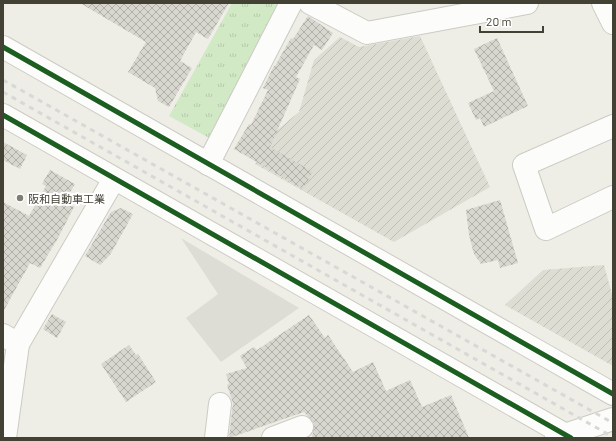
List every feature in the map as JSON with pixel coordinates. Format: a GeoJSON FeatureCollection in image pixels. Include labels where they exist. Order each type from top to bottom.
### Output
{"type":"FeatureCollection","features":[{"type":"Feature","properties":{"kind":"street"},"geometry":{"type":"LineString","coordinates":[[208,164],[291,3]]}},
{"type":"Feature","properties":{"kind":"street"},"geometry":{"type":"LineString","coordinates":[[310,3],[367,33],[526,3]]}},
{"type":"Feature","properties":{"kind":"street"},"geometry":{"type":"LineString","coordinates":[[603,3],[613,23]]}},
{"type":"Feature","properties":{"kind":"street"},"geometry":{"type":"LineString","coordinates":[[3,47],[613,394]]}},
{"type":"Feature","properties":{"kind":"street"},"geometry":{"type":"LineString","coordinates":[[3,115],[564,437],[613,419]]}},
{"type":"Feature","properties":{"kind":"street"},"geometry":{"type":"LineString","coordinates":[[613,126],[524,165],[546,229],[613,197]]}},
{"type":"Feature","properties":{"kind":"street"},"geometry":{"type":"LineString","coordinates":[[5,438],[10,339],[114,179]]}},
{"type":"Feature","properties":{"kind":"street"},"geometry":{"type":"LineString","coordinates":[[216,438],[220,404]]}},
{"type":"Feature","properties":{"kind":"street"},"geometry":{"type":"LineString","coordinates":[[273,438],[302,427]]}},
{"type":"Feature","properties":{"kind":"shaded area"},"geometry":{"type":"Polygon","coordinates":[[[420,36],[490,187],[394,242],[255,164],[270,136],[299,112],[314,60],[340,37],[359,47],[420,36]]]}},
{"type":"Feature","properties":{"kind":"shaded area"},"geometry":{"type":"Polygon","coordinates":[[[181,238],[299,308],[221,362],[186,318],[218,294],[181,238]]]}},
{"type":"Feature","properties":{"kind":"shaded area"},"geometry":{"type":"Polygon","coordinates":[[[604,265],[613,298],[613,366],[505,305],[543,270],[604,265]]]}},
{"type":"Feature","properties":{"kind":"green space"},"geometry":{"type":"Polygon","coordinates":[[[232,3],[278,3],[279,5],[211,139],[169,116],[232,3]]]}},
{"type":"Feature","properties":{"kind":"building"},"geometry":{"type":"Polygon","coordinates":[[[80,3],[229,3],[208,39],[196,32],[180,61],[192,68],[169,107],[158,101],[155,88],[128,72],[146,42],[80,3]]]}},
{"type":"Feature","properties":{"kind":"building"},"geometry":{"type":"Polygon","coordinates":[[[308,16],[333,33],[322,50],[314,45],[296,77],[300,79],[270,147],[313,172],[303,189],[234,149],[249,124],[251,125],[268,90],[263,88],[274,66],[291,38],[293,39],[308,16]]]}},
{"type":"Feature","properties":{"kind":"building"},"geometry":{"type":"Polygon","coordinates":[[[497,38],[528,106],[484,127],[480,118],[476,120],[468,103],[494,91],[474,49],[497,38]]]}},
{"type":"Feature","properties":{"kind":"building"},"geometry":{"type":"Polygon","coordinates":[[[3,142],[27,155],[20,169],[3,160],[3,142]]]}},
{"type":"Feature","properties":{"kind":"building"},"geometry":{"type":"Polygon","coordinates":[[[50,170],[75,184],[65,202],[74,207],[40,268],[30,263],[3,312],[3,202],[29,216],[46,186],[42,184],[50,170]]]}},
{"type":"Feature","properties":{"kind":"building"},"geometry":{"type":"Polygon","coordinates":[[[500,200],[518,263],[500,268],[498,260],[481,264],[474,254],[469,235],[466,210],[500,200]]]}},
{"type":"Feature","properties":{"kind":"building"},"geometry":{"type":"Polygon","coordinates":[[[121,208],[133,214],[110,255],[100,265],[85,256],[111,212],[121,208]]]}},
{"type":"Feature","properties":{"kind":"building"},"geometry":{"type":"Polygon","coordinates":[[[52,314],[66,322],[57,338],[43,329],[52,314]]]}},
{"type":"Feature","properties":{"kind":"building"},"geometry":{"type":"Polygon","coordinates":[[[309,315],[325,338],[328,335],[353,372],[373,362],[386,391],[410,380],[422,407],[451,395],[469,438],[312,438],[314,423],[304,412],[229,438],[233,403],[227,385],[229,384],[226,374],[247,368],[240,356],[254,347],[257,350],[309,315]]]}},
{"type":"Feature","properties":{"kind":"building"},"geometry":{"type":"Polygon","coordinates":[[[129,345],[136,355],[138,354],[156,382],[126,402],[101,364],[129,345]]]}},
{"type":"Feature","properties":{"kind":"railway"},"geometry":{"type":"LineString","coordinates":[[3,80],[613,423]]}},
{"type":"Feature","properties":{"kind":"railway"},"geometry":{"type":"LineString","coordinates":[[3,92],[613,437]]}},
{"type":"Feature","properties":{"kind":"cycle path"},"geometry":{"type":"LineString","coordinates":[[3,47],[613,394]]}},
{"type":"Feature","properties":{"kind":"cycle path"},"geometry":{"type":"LineString","coordinates":[[3,115],[571,438]]}},
{"type":"Feature","properties":{"kind":"place","name":"阪和自動車工業"},"geometry":{"type":"Point","coordinates":[20,198]}}]}
